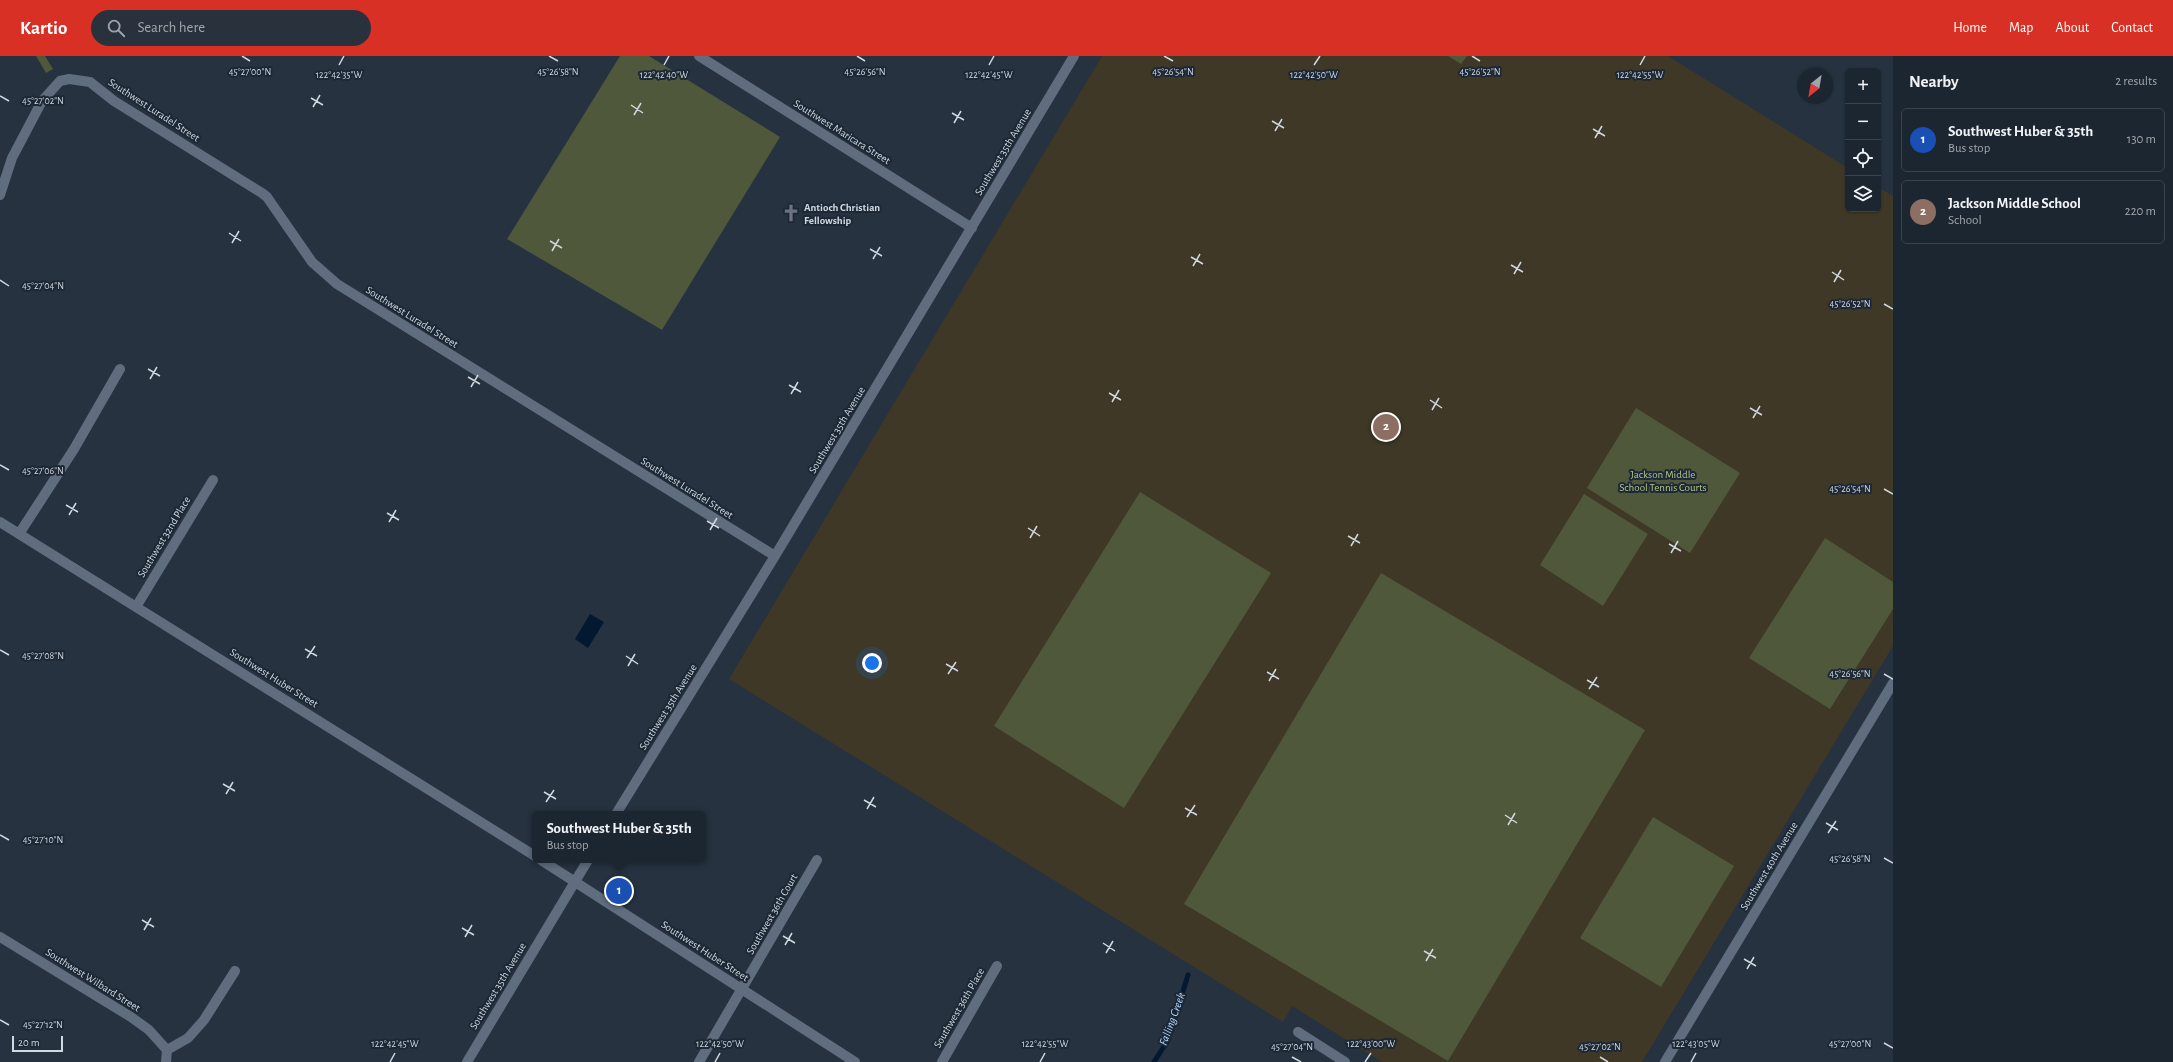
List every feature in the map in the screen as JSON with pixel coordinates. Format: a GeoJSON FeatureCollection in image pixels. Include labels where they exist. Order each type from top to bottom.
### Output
{"type":"FeatureCollection","features":[{"type":"Feature","properties":{"kind":"street","name":"Southwest Maricara Street"},"geometry":{"type":"LineString","coordinates":[[699,56],[972,228]]}},
{"type":"Feature","properties":{"kind":"street","name":"Southwest 35th Avenue"},"geometry":{"type":"LineString","coordinates":[[618,811],[775,556],[1074,56]]}},
{"type":"Feature","properties":{"kind":"street","name":"Southwest Luradel Street"},"geometry":{"type":"LineString","coordinates":[[0,196],[16,148],[42,101],[60,81],[69,79],[90,82],[114,101],[267,197],[312,262],[337,284],[775,556]]}},
{"type":"Feature","properties":{"kind":"street"},"geometry":{"type":"LineString","coordinates":[[19,534],[74,448],[120,369]]}},
{"type":"Feature","properties":{"kind":"street","name":"Southwest 32nd Place"},"geometry":{"type":"LineString","coordinates":[[136,607],[213,480]]}},
{"type":"Feature","properties":{"kind":"street","name":"Southwest Huber Street"},"geometry":{"type":"LineString","coordinates":[[0,522],[532,854]]}},
{"type":"Feature","properties":{"kind":"street","name":"Southwest 40th Avenue"},"geometry":{"type":"LineString","coordinates":[[1665,1062],[1893,683]]}},
{"type":"Feature","properties":{"kind":"street","name":"Southwest 36th Court"},"geometry":{"type":"LineString","coordinates":[[699,1062],[817,860]]}},
{"type":"Feature","properties":{"kind":"street","name":"Southwest Huber Street"},"geometry":{"type":"LineString","coordinates":[[546,863],[855,1062]]}},
{"type":"Feature","properties":{"kind":"street","name":"Southwest 35th Avenue"},"geometry":{"type":"LineString","coordinates":[[467,1062],[586,863]]}},
{"type":"Feature","properties":{"kind":"street","name":"Southwest Wilbard Street"},"geometry":{"type":"LineString","coordinates":[[0,937],[131,1017],[149,1030],[167,1050]]}},
{"type":"Feature","properties":{"kind":"street","name":"Southwest 36th Place"},"geometry":{"type":"LineString","coordinates":[[942,1062],[997,966]]}},
{"type":"Feature","properties":{"kind":"street"},"geometry":{"type":"LineString","coordinates":[[166,1062],[167,1050],[188,1038],[204,1020],[235,971]]}},
{"type":"Feature","properties":{"kind":"street"},"geometry":{"type":"LineString","coordinates":[[1298,1032],[1345,1062]]}},
{"type":"Feature","properties":{"kind":"shaded area"},"geometry":{"type":"Polygon","coordinates":[[[1102,56],[1668,56],[1845,166],[1845,212],[1881,212],[1881,189],[1893,196],[1893,646],[1642,1062],[1382,1062],[1292,1006],[1283,1022],[729,679],[1102,56]]]}},
{"type":"Feature","properties":{"kind":"green space"},"geometry":{"type":"Polygon","coordinates":[[[36,56],[45,56],[53,69],[46,73],[36,56]]]}},
{"type":"Feature","properties":{"kind":"green space"},"geometry":{"type":"Polygon","coordinates":[[[620,56],[649,56],[780,137],[662,330],[507,239],[620,56]]]}},
{"type":"Feature","properties":{"kind":"green space"},"geometry":{"type":"Polygon","coordinates":[[[1448,56],[1467,56],[1461,64],[1448,56]]]}},
{"type":"Feature","properties":{"kind":"green space","name":"Jackson Middle School Tennis Courts"},"geometry":{"type":"Polygon","coordinates":[[[1636,408],[1740,473],[1690,553],[1587,488],[1636,408]]]}},
{"type":"Feature","properties":{"kind":"green space"},"geometry":{"type":"Polygon","coordinates":[[[1140,492],[1271,573],[1124,808],[994,726],[1140,492]]]}},
{"type":"Feature","properties":{"kind":"green space"},"geometry":{"type":"Polygon","coordinates":[[[1584,494],[1648,534],[1603,606],[1540,565],[1584,494]]]}},
{"type":"Feature","properties":{"kind":"green space"},"geometry":{"type":"Polygon","coordinates":[[[1825,538],[1893,582],[1893,609],[1830,709],[1749,658],[1825,538]]]}},
{"type":"Feature","properties":{"kind":"green space"},"geometry":{"type":"Polygon","coordinates":[[[1381,573],[1645,730],[1448,1061],[1184,904],[1381,573]]]}},
{"type":"Feature","properties":{"kind":"green space"},"geometry":{"type":"Polygon","coordinates":[[[1653,817],[1734,866],[1661,987],[1580,938],[1653,817]]]}},
{"type":"Feature","properties":{"kind":"water"},"geometry":{"type":"Polygon","coordinates":[[[590,614],[604,622],[588,648],[575,639],[590,614]]]}},
{"type":"Feature","properties":{"kind":"waterway","name":"Falling Creek"},"geometry":{"type":"LineString","coordinates":[[1154,1062],[1168,1040],[1188,975]]}},
{"type":"Feature","properties":{"kind":"place","name":"Antioch Christian Fellowship"},"geometry":{"type":"Point","coordinates":[791,213]}},
{"type":"Feature","properties":{"kind":"place","name":"Jackson Middle School"},"geometry":{"type":"Point","coordinates":[1386,427]}},
{"type":"Feature","properties":{"kind":"place","name":"Southwest Huber & 35th"},"geometry":{"type":"Point","coordinates":[619,891]}}]}
